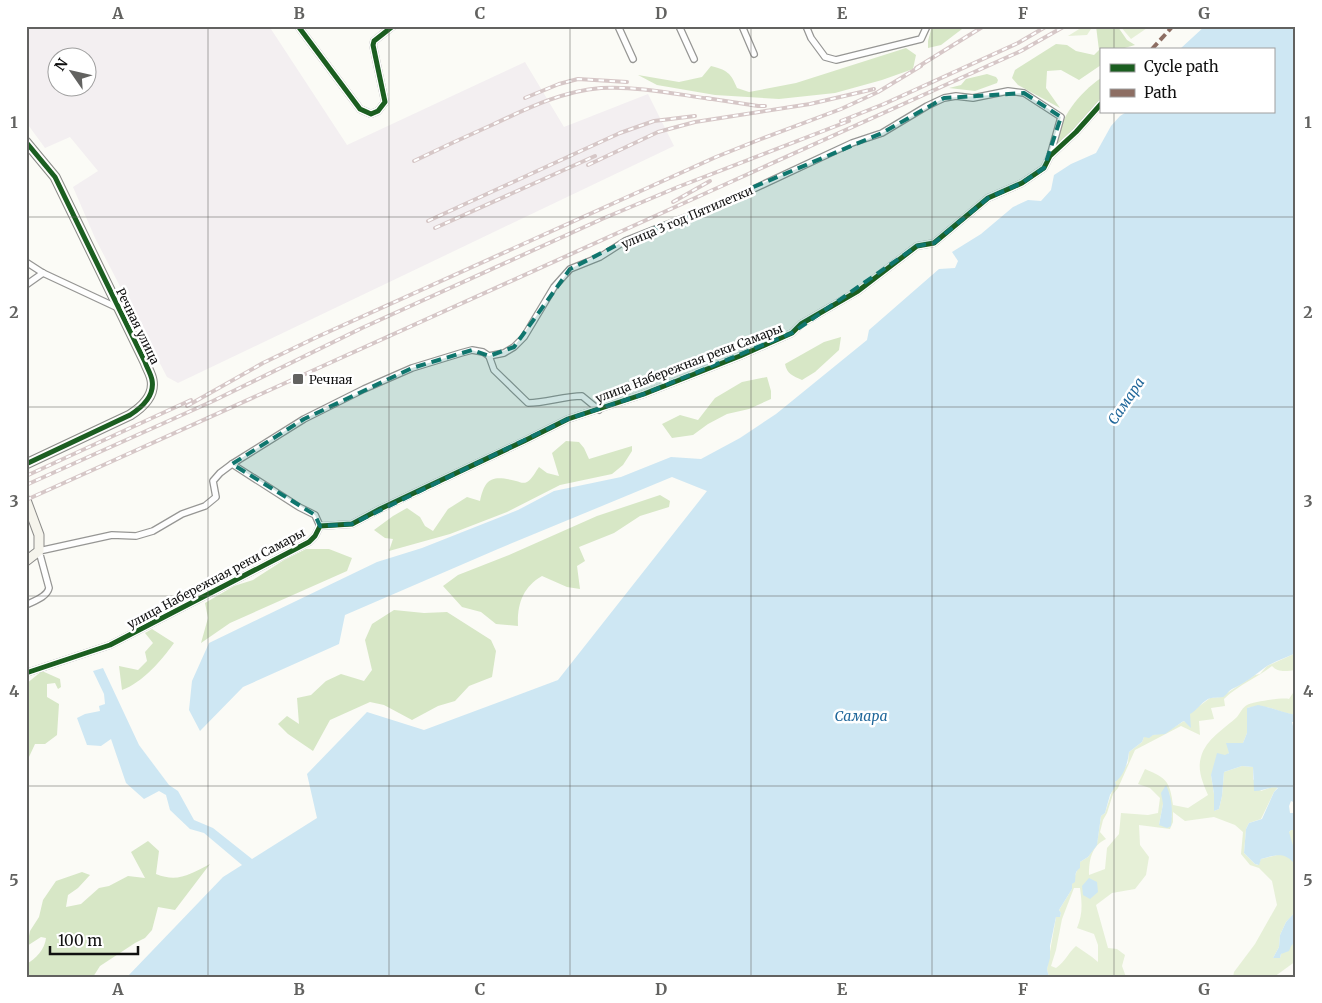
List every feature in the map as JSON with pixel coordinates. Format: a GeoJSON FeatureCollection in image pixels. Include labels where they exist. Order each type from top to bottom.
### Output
{"type":"FeatureCollection","features":[{"type":"Feature","properties":{"kind":"street"},"geometry":{"type":"LineString","coordinates":[[298,26],[360,108],[371,114],[378,111],[385,102],[373,45],[374,41],[393,26]]}},
{"type":"Feature","properties":{"kind":"street"},"geometry":{"type":"LineString","coordinates":[[618,26],[633,59]]}},
{"type":"Feature","properties":{"kind":"street"},"geometry":{"type":"LineString","coordinates":[[679,26],[694,59]]}},
{"type":"Feature","properties":{"kind":"street"},"geometry":{"type":"LineString","coordinates":[[742,26],[754,54]]}},
{"type":"Feature","properties":{"kind":"street"},"geometry":{"type":"LineString","coordinates":[[806,26],[811,38],[825,57],[836,60],[921,39],[928,26]]}},
{"type":"Feature","properties":{"kind":"street","name":"улица 3 год Пятилетки"},"geometry":{"type":"LineString","coordinates":[[39,551],[112,536],[136,536],[153,531],[182,514],[205,506],[216,497],[213,481],[220,473],[304,419],[412,368],[472,350],[483,352],[489,356],[504,353],[514,347],[524,337],[554,287],[570,269],[600,256],[625,241],[732,200],[852,143],[882,133],[944,98],[956,96],[973,98],[1008,91],[1024,94],[1061,117],[1050,156]]}},
{"type":"Feature","properties":{"kind":"street","name":"улица Набережная реки Самары"},"geometry":{"type":"LineString","coordinates":[[26,673],[110,645],[309,542],[316,536],[320,526],[352,524],[568,419],[599,410],[740,356],[792,333],[800,324],[858,291],[917,246],[934,244],[988,198],[1022,183],[1044,168],[1050,156],[1076,132],[1100,105]]}},
{"type":"Feature","properties":{"kind":"street","name":"Речная улица"},"geometry":{"type":"LineString","coordinates":[[26,142],[55,178],[153,382],[149,398],[130,415],[26,464]]}},
{"type":"Feature","properties":{"kind":"street"},"geometry":{"type":"LineString","coordinates":[[26,262],[43,273],[118,308]]}},
{"type":"Feature","properties":{"kind":"street"},"geometry":{"type":"LineString","coordinates":[[26,285],[43,273]]}},
{"type":"Feature","properties":{"kind":"street"},"geometry":{"type":"LineString","coordinates":[[489,356],[494,370],[528,403],[567,396],[582,396],[599,410]]}},
{"type":"Feature","properties":{"kind":"street"},"geometry":{"type":"LineString","coordinates":[[232,464],[299,507],[315,515],[320,526]]}},
{"type":"Feature","properties":{"kind":"street"},"geometry":{"type":"LineString","coordinates":[[26,500],[39,535],[39,551],[49,588],[45,595],[26,605]]}},
{"type":"Feature","properties":{"kind":"street"},"geometry":{"type":"LineString","coordinates":[[26,561],[39,551]]}},
{"type":"Feature","properties":{"kind":"highlighted area"},"geometry":{"type":"Polygon","coordinates":[[[1024,93],[1061,117],[1044,168],[1022,183],[988,198],[934,243],[917,246],[792,333],[644,394],[568,419],[352,524],[320,526],[315,515],[232,464],[304,419],[364,389],[412,368],[472,350],[489,356],[514,347],[570,269],[625,241],[882,133],[944,98],[1024,93]]]}},
{"type":"Feature","properties":{"kind":"shaded area"},"geometry":{"type":"Polygon","coordinates":[[[26,26],[269,26],[347,145],[525,62],[564,127],[648,94],[674,146],[178,383],[167,377],[95,238],[73,187],[98,171],[70,137],[45,148],[26,122],[26,26]]]}},
{"type":"Feature","properties":{"kind":"green space"},"geometry":{"type":"Polygon","coordinates":[[[932,26],[967,26],[941,45],[928,48],[932,26]]]}},
{"type":"Feature","properties":{"kind":"green space"},"geometry":{"type":"Polygon","coordinates":[[[1084,26],[1093,26],[1087,35],[1068,36],[1084,26]]]}},
{"type":"Feature","properties":{"kind":"green space"},"geometry":{"type":"Polygon","coordinates":[[[1096,26],[1118,27],[1127,40],[1135,45],[1124,48],[1100,48],[1100,66],[1079,80],[1061,70],[1047,71],[1046,88],[1060,108],[1018,85],[1012,78],[1015,70],[1056,44],[1067,45],[1076,51],[1094,55],[1099,50],[1096,26]]]}},
{"type":"Feature","properties":{"kind":"green space"},"geometry":{"type":"Polygon","coordinates":[[[1120,26],[1150,26],[1131,39],[1120,26]]]}},
{"type":"Feature","properties":{"kind":"green space"},"geometry":{"type":"Polygon","coordinates":[[[906,48],[916,55],[913,69],[835,93],[779,99],[715,95],[657,85],[638,75],[679,82],[702,77],[711,66],[725,71],[733,79],[737,88],[749,92],[796,83],[906,48]]]}},
{"type":"Feature","properties":{"kind":"green space"},"geometry":{"type":"Polygon","coordinates":[[[987,74],[996,77],[997,83],[975,91],[949,88],[961,85],[966,79],[987,74]]]}},
{"type":"Feature","properties":{"kind":"green space"},"geometry":{"type":"Polygon","coordinates":[[[1100,79],[1100,99],[1080,124],[1057,146],[1058,136],[1065,117],[1078,99],[1100,79]]]}},
{"type":"Feature","properties":{"kind":"green space"},"geometry":{"type":"Polygon","coordinates":[[[841,337],[839,350],[815,372],[802,380],[793,376],[787,370],[785,364],[824,342],[841,337]]]}},
{"type":"Feature","properties":{"kind":"green space"},"geometry":{"type":"Polygon","coordinates":[[[767,377],[771,399],[749,409],[727,414],[693,435],[672,438],[662,424],[680,415],[698,420],[715,398],[742,382],[767,377]]]}},
{"type":"Feature","properties":{"kind":"green space"},"geometry":{"type":"Polygon","coordinates":[[[566,441],[579,442],[589,459],[632,446],[632,451],[623,465],[612,474],[560,485],[507,512],[450,534],[389,551],[393,539],[385,538],[374,530],[407,508],[420,517],[425,526],[433,531],[448,509],[467,497],[480,501],[484,487],[491,480],[501,478],[526,483],[539,467],[547,473],[559,476],[552,453],[566,441]]]}},
{"type":"Feature","properties":{"kind":"green space"},"geometry":{"type":"Polygon","coordinates":[[[660,495],[670,501],[669,507],[640,516],[614,533],[579,547],[585,561],[577,566],[580,589],[567,587],[542,576],[535,580],[522,597],[518,626],[496,624],[481,612],[462,607],[443,586],[458,575],[509,555],[597,516],[660,495]]]}},
{"type":"Feature","properties":{"kind":"green space"},"geometry":{"type":"Polygon","coordinates":[[[306,549],[329,549],[352,558],[347,571],[230,623],[201,643],[208,618],[205,603],[234,586],[253,580],[284,560],[306,549]]]}},
{"type":"Feature","properties":{"kind":"green space"},"geometry":{"type":"Polygon","coordinates":[[[394,610],[424,613],[447,612],[491,640],[496,651],[492,677],[469,686],[455,701],[438,706],[412,720],[384,705],[370,702],[330,720],[313,751],[288,734],[278,724],[287,716],[299,724],[297,698],[311,695],[326,681],[341,674],[364,681],[372,670],[365,640],[372,624],[394,610]]]}},
{"type":"Feature","properties":{"kind":"green space"},"geometry":{"type":"Polygon","coordinates":[[[152,629],[174,643],[164,657],[144,677],[122,690],[119,666],[138,670],[147,661],[145,652],[153,643],[145,633],[152,629]]]}},
{"type":"Feature","properties":{"kind":"green space"},"geometry":{"type":"Polygon","coordinates":[[[1296,653],[1296,670],[1280,671],[1272,666],[1260,674],[1267,666],[1296,653]]]}},
{"type":"Feature","properties":{"kind":"green space"},"geometry":{"type":"Polygon","coordinates":[[[42,671],[60,679],[61,687],[58,689],[55,683],[47,684],[47,697],[59,704],[57,735],[45,744],[35,744],[29,757],[26,758],[26,684],[42,671]]]}},
{"type":"Feature","properties":{"kind":"green space"},"geometry":{"type":"Polygon","coordinates":[[[1260,674],[1229,694],[1224,699],[1225,706],[1211,708],[1214,719],[1199,721],[1200,735],[1181,726],[1135,750],[1118,788],[1113,794],[1103,820],[1100,832],[1106,839],[1097,846],[1092,854],[1089,875],[1105,869],[1107,848],[1119,834],[1121,813],[1148,815],[1158,813],[1160,798],[1150,788],[1138,784],[1145,769],[1163,778],[1169,786],[1173,805],[1188,808],[1208,795],[1201,776],[1200,762],[1203,751],[1211,740],[1237,717],[1247,705],[1268,700],[1289,699],[1293,693],[1296,694],[1296,715],[1267,707],[1247,708],[1247,733],[1243,743],[1236,744],[1211,775],[1214,811],[1219,809],[1224,772],[1242,766],[1253,767],[1253,779],[1261,791],[1278,787],[1261,819],[1249,823],[1246,829],[1244,853],[1258,865],[1261,859],[1281,854],[1288,856],[1289,832],[1296,830],[1296,911],[1286,922],[1280,935],[1279,947],[1273,958],[1280,958],[1281,954],[1296,941],[1296,961],[1274,977],[1233,977],[1234,972],[1255,944],[1277,905],[1272,881],[1259,868],[1250,865],[1241,854],[1243,832],[1235,825],[1214,817],[1185,821],[1173,812],[1173,822],[1170,829],[1139,825],[1140,845],[1149,857],[1146,875],[1135,889],[1112,893],[1096,905],[1108,948],[1117,949],[1125,955],[1122,966],[1126,977],[1049,977],[1047,969],[1056,917],[1060,917],[1061,913],[1059,910],[1072,889],[1080,862],[1088,857],[1097,844],[1101,816],[1105,813],[1115,782],[1128,763],[1129,752],[1142,742],[1144,737],[1166,732],[1184,721],[1190,725],[1190,713],[1210,698],[1221,697],[1255,675],[1260,674]],[[1169,792],[1163,804],[1159,825],[1172,817],[1169,792]],[[1074,888],[1062,919],[1051,966],[1056,968],[1076,946],[1098,962],[1098,945],[1094,934],[1077,928],[1081,913],[1080,888],[1074,888]]]}},
{"type":"Feature","properties":{"kind":"green space"},"geometry":{"type":"Polygon","coordinates":[[[148,841],[159,851],[156,874],[164,877],[184,876],[210,864],[175,910],[158,907],[152,930],[145,938],[100,966],[93,977],[26,977],[26,964],[39,953],[44,946],[46,938],[41,937],[27,946],[30,931],[39,917],[43,900],[56,881],[82,872],[90,875],[78,888],[68,895],[66,907],[81,904],[99,888],[109,886],[128,876],[145,878],[131,852],[148,841]]]}},
{"type":"Feature","properties":{"kind":"water","name":"Самара"},"geometry":{"type":"Polygon","coordinates":[[[1205,26],[1296,26],[1296,653],[1267,666],[1224,696],[1205,701],[1190,714],[1191,728],[1184,721],[1165,734],[1153,735],[1149,738],[1144,737],[1142,742],[1129,752],[1125,769],[1115,782],[1116,785],[1110,795],[1105,813],[1101,816],[1097,845],[1088,857],[1080,862],[1080,868],[1076,873],[1072,889],[1059,910],[1061,913],[1060,917],[1056,917],[1047,969],[1049,977],[127,977],[223,877],[242,865],[204,833],[190,829],[170,810],[166,795],[159,791],[144,799],[126,783],[111,739],[101,746],[87,745],[77,718],[100,711],[99,706],[105,704],[104,694],[93,671],[103,668],[139,745],[169,785],[178,791],[194,820],[213,828],[252,859],[317,818],[307,774],[367,712],[424,730],[558,680],[707,491],[672,477],[345,615],[339,644],[243,687],[200,731],[189,710],[192,681],[209,643],[377,562],[422,548],[518,510],[554,491],[621,477],[671,457],[701,459],[740,438],[776,414],[867,340],[869,330],[939,269],[955,268],[958,261],[952,252],[981,234],[1013,207],[1028,200],[1041,201],[1051,190],[1054,175],[1071,164],[1096,153],[1111,126],[1126,112],[1274,112],[1274,48],[1181,48],[1205,26]]]}},
{"type":"Feature","properties":{"kind":"water"},"geometry":{"type":"Polygon","coordinates":[[[1258,705],[1296,715],[1296,722],[1292,722],[1296,744],[1293,765],[1296,764],[1296,803],[1291,801],[1289,806],[1290,813],[1293,813],[1296,805],[1296,830],[1289,832],[1296,856],[1293,862],[1285,856],[1278,855],[1261,859],[1259,865],[1255,864],[1244,853],[1246,829],[1249,823],[1262,819],[1274,792],[1278,788],[1254,791],[1253,767],[1242,766],[1224,772],[1219,809],[1214,811],[1211,775],[1217,753],[1225,755],[1229,753],[1226,743],[1243,743],[1247,733],[1247,708],[1258,705]]]}},
{"type":"Feature","properties":{"kind":"water"},"geometry":{"type":"Polygon","coordinates":[[[1166,785],[1170,794],[1172,810],[1171,826],[1167,828],[1159,825],[1163,804],[1161,793],[1166,785]]]}},
{"type":"Feature","properties":{"kind":"water"},"geometry":{"type":"Polygon","coordinates":[[[1089,878],[1097,882],[1098,892],[1090,899],[1083,895],[1082,886],[1089,878]]]}},
{"type":"Feature","properties":{"kind":"water"},"geometry":{"type":"Polygon","coordinates":[[[1296,911],[1296,941],[1289,951],[1281,954],[1280,958],[1273,958],[1279,947],[1280,935],[1286,922],[1296,911]]]}},
{"type":"Feature","properties":{"kind":"railway"},"geometry":{"type":"LineString","coordinates":[[916,68],[984,26]]}},
{"type":"Feature","properties":{"kind":"railway"},"geometry":{"type":"LineString","coordinates":[[841,121],[884,104],[1018,43],[1047,26]]}},
{"type":"Feature","properties":{"kind":"railway"},"geometry":{"type":"LineString","coordinates":[[26,500],[1021,51],[1065,26]]}},
{"type":"Feature","properties":{"kind":"railway"},"geometry":{"type":"LineString","coordinates":[[187,406],[263,363],[317,337],[716,157],[841,109],[878,92],[921,66]]}},
{"type":"Feature","properties":{"kind":"railway"},"geometry":{"type":"LineString","coordinates":[[525,98],[559,84],[578,79],[627,82]]}},
{"type":"Feature","properties":{"kind":"railway"},"geometry":{"type":"LineString","coordinates":[[414,161],[533,106],[559,96],[587,90],[629,88],[711,99]]}},
{"type":"Feature","properties":{"kind":"railway"},"geometry":{"type":"LineString","coordinates":[[588,165],[658,132],[695,122],[810,104],[874,89]]}},
{"type":"Feature","properties":{"kind":"railway"},"geometry":{"type":"LineString","coordinates":[[706,98],[765,106]]}},
{"type":"Feature","properties":{"kind":"railway"},"geometry":{"type":"LineString","coordinates":[[428,221],[620,133],[654,121],[695,116]]}},
{"type":"Feature","properties":{"kind":"railway"},"geometry":{"type":"LineString","coordinates":[[26,485],[213,401],[362,328],[602,219],[678,187],[849,121]]}},
{"type":"Feature","properties":{"kind":"railway"},"geometry":{"type":"LineString","coordinates":[[435,228],[595,156]]}},
{"type":"Feature","properties":{"kind":"railway"},"geometry":{"type":"LineString","coordinates":[[673,202],[710,181]]}},
{"type":"Feature","properties":{"kind":"railway"},"geometry":{"type":"LineString","coordinates":[[26,476],[191,400]]}},
{"type":"Feature","properties":{"kind":"marked path"},"geometry":{"type":"LineString","coordinates":[[1153,48],[1173,26]]}},
{"type":"Feature","properties":{"kind":"cycle path"},"geometry":{"type":"LineString","coordinates":[[298,26],[360,109],[371,114],[378,111],[385,102],[373,45],[374,41],[393,26]]}},
{"type":"Feature","properties":{"kind":"cycle path"},"geometry":{"type":"LineString","coordinates":[[26,673],[110,645],[309,542],[315,536],[320,526],[352,524],[568,419],[644,394],[792,333],[801,324],[858,291],[917,246],[934,243],[988,198],[1022,183],[1044,168],[1050,156],[1076,132],[1100,105]]}},
{"type":"Feature","properties":{"kind":"cycle path"},"geometry":{"type":"LineString","coordinates":[[26,142],[55,177],[145,362],[152,386],[146,401],[130,415],[26,464]]}},
{"type":"Feature","properties":{"kind":"place","name":"Речная"},"geometry":{"type":"Point","coordinates":[298,379]}}]}
